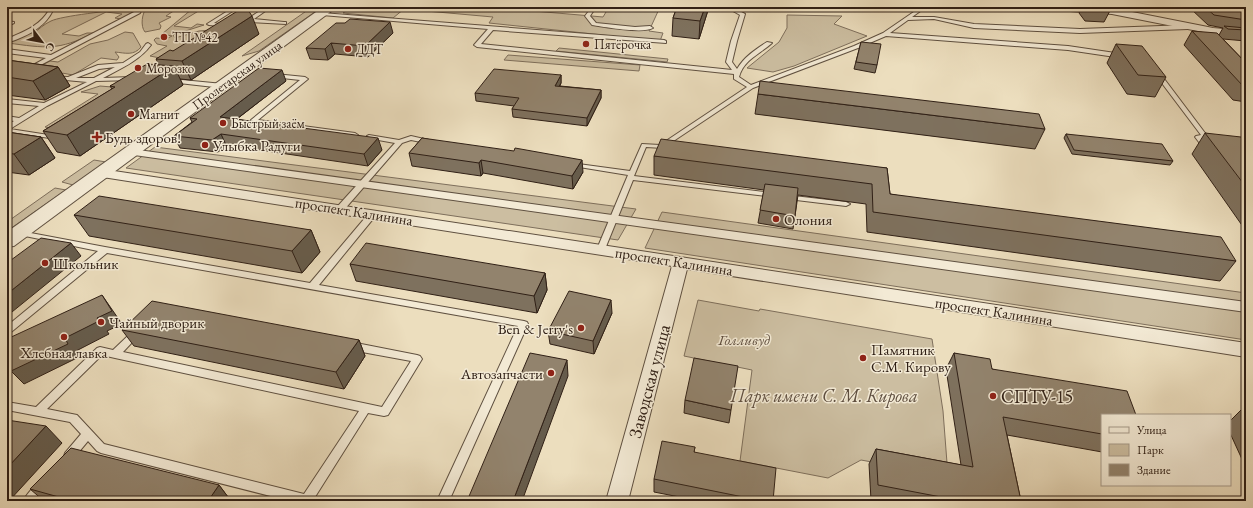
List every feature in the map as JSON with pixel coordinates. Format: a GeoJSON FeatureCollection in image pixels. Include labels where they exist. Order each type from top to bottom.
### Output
{"type":"FeatureCollection","features":[{"type":"Feature","properties":{"kind":"street"},"geometry":{"type":"LineString","coordinates":[[1056,7],[1112,11],[1192,27],[1246,34]]}},
{"type":"Feature","properties":{"kind":"street","name":"Пролетарская улица"},"geometry":{"type":"LineString","coordinates":[[13,237],[223,86],[244,73],[327,10]]}},
{"type":"Feature","properties":{"kind":"street"},"geometry":{"type":"LineString","coordinates":[[131,152],[614,217],[1246,307]]}},
{"type":"Feature","properties":{"kind":"street","name":"проспект Калинина"},"geometry":{"type":"LineString","coordinates":[[101,173],[1246,350]]}},
{"type":"Feature","properties":{"kind":"street","name":"Заводская улица"},"geometry":{"type":"LineString","coordinates":[[617,501],[681,262]]}},
{"type":"Feature","properties":{"kind":"lane"},"geometry":{"type":"LineString","coordinates":[[7,41],[42,23],[50,13],[49,7]]}},
{"type":"Feature","properties":{"kind":"lane"},"geometry":{"type":"LineString","coordinates":[[112,7],[130,7]]}},
{"type":"Feature","properties":{"kind":"lane"},"geometry":{"type":"LineString","coordinates":[[34,74],[22,73],[138,12],[141,7]]}},
{"type":"Feature","properties":{"kind":"lane"},"geometry":{"type":"LineString","coordinates":[[231,26],[209,24],[237,7]]}},
{"type":"Feature","properties":{"kind":"lane"},"geometry":{"type":"LineString","coordinates":[[238,27],[269,7]]}},
{"type":"Feature","properties":{"kind":"lane"},"geometry":{"type":"LineString","coordinates":[[594,7],[587,16],[594,24],[635,29],[650,28]]}},
{"type":"Feature","properties":{"kind":"lane"},"geometry":{"type":"LineString","coordinates":[[728,7],[743,14],[729,62],[736,72],[736,78],[751,87]]}},
{"type":"Feature","properties":{"kind":"lane"},"geometry":{"type":"LineString","coordinates":[[600,249],[644,145],[661,147],[751,87],[856,47],[884,34],[904,19],[924,7]]}},
{"type":"Feature","properties":{"kind":"lane"},"geometry":{"type":"LineString","coordinates":[[327,10],[493,27],[664,42]]}},
{"type":"Feature","properties":{"kind":"lane"},"geometry":{"type":"LineString","coordinates":[[904,19],[934,18],[974,26],[1080,31],[1192,27]]}},
{"type":"Feature","properties":{"kind":"lane"},"geometry":{"type":"LineString","coordinates":[[249,20],[284,23]]}},
{"type":"Feature","properties":{"kind":"lane"},"geometry":{"type":"LineString","coordinates":[[493,27],[477,45],[736,72]]}},
{"type":"Feature","properties":{"kind":"lane"},"geometry":{"type":"LineString","coordinates":[[884,34],[1068,48],[1110,53],[1132,58]]}},
{"type":"Feature","properties":{"kind":"lane"},"geometry":{"type":"LineString","coordinates":[[736,72],[756,52],[769,43]]}},
{"type":"Feature","properties":{"kind":"lane"},"geometry":{"type":"LineString","coordinates":[[7,129],[45,105],[124,65],[142,54],[148,45]]}},
{"type":"Feature","properties":{"kind":"lane"},"geometry":{"type":"LineString","coordinates":[[7,51],[52,57]]}},
{"type":"Feature","properties":{"kind":"lane"},"geometry":{"type":"LineString","coordinates":[[70,79],[98,67],[124,65]]}},
{"type":"Feature","properties":{"kind":"lane"},"geometry":{"type":"LineString","coordinates":[[1154,69],[1206,138],[1198,137],[1207,149],[1214,150]]}},
{"type":"Feature","properties":{"kind":"lane"},"geometry":{"type":"LineString","coordinates":[[47,76],[96,80],[136,79]]}},
{"type":"Feature","properties":{"kind":"lane"},"geometry":{"type":"LineString","coordinates":[[269,76],[305,79],[253,121],[400,142]]}},
{"type":"Feature","properties":{"kind":"lane"},"geometry":{"type":"LineString","coordinates":[[162,80],[223,86]]}},
{"type":"Feature","properties":{"kind":"lane"},"geometry":{"type":"LineString","coordinates":[[7,101],[45,105]]}},
{"type":"Feature","properties":{"kind":"lane"},"geometry":{"type":"LineString","coordinates":[[7,118],[20,120]]}},
{"type":"Feature","properties":{"kind":"lane"},"geometry":{"type":"LineString","coordinates":[[7,129],[62,139]]}},
{"type":"Feature","properties":{"kind":"lane"},"geometry":{"type":"LineString","coordinates":[[340,209],[400,142],[411,138],[442,143]]}},
{"type":"Feature","properties":{"kind":"lane"},"geometry":{"type":"LineString","coordinates":[[564,162],[631,176],[846,204]]}},
{"type":"Feature","properties":{"kind":"lane"},"geometry":{"type":"LineString","coordinates":[[312,287],[373,214]]}},
{"type":"Feature","properties":{"kind":"lane"},"geometry":{"type":"LineString","coordinates":[[13,237],[105,250],[524,324],[443,501]]}},
{"type":"Feature","properties":{"kind":"lane"},"geometry":{"type":"LineString","coordinates":[[7,331],[105,250]]}},
{"type":"Feature","properties":{"kind":"lane"},"geometry":{"type":"LineString","coordinates":[[115,354],[142,328]]}},
{"type":"Feature","properties":{"kind":"lane"},"geometry":{"type":"LineString","coordinates":[[37,412],[100,351],[384,412],[417,359],[340,343]]}},
{"type":"Feature","properties":{"kind":"lane"},"geometry":{"type":"LineString","coordinates":[[7,406],[73,418],[101,448],[309,500],[366,408]]}},
{"type":"Feature","properties":{"kind":"lane"},"geometry":{"type":"LineString","coordinates":[[64,462],[88,434]]}},
{"type":"Feature","properties":{"kind":"lane"},"geometry":{"type":"LineString","coordinates":[[29,501],[49,479]]}},
{"type":"Feature","properties":{"kind":"green space"},"geometry":{"type":"Polygon","coordinates":[[[147,7],[184,7],[175,10],[166,16],[171,17],[159,23],[161,26],[160,29],[145,32],[142,26],[142,20],[147,7]]]}},
{"type":"Feature","properties":{"kind":"green space"},"geometry":{"type":"Polygon","coordinates":[[[185,7],[205,7],[174,26],[191,28],[197,24],[204,25],[173,35],[175,38],[199,31],[228,29],[160,58],[150,56],[167,46],[157,44],[154,40],[156,38],[166,39],[172,36],[162,34],[192,9],[185,7]]]}},
{"type":"Feature","properties":{"kind":"green space"},"geometry":{"type":"Polygon","coordinates":[[[312,7],[322,7],[259,51],[242,56],[312,7]]]}},
{"type":"Feature","properties":{"kind":"green space"},"geometry":{"type":"Polygon","coordinates":[[[352,7],[487,7],[603,17],[609,7],[660,7],[649,31],[663,33],[660,41],[489,23],[493,17],[404,9],[393,18],[343,13],[352,7]]]}},
{"type":"Feature","properties":{"kind":"green space"},"geometry":{"type":"Polygon","coordinates":[[[125,10],[133,12],[121,19],[115,18],[122,14],[106,12],[62,34],[79,36],[87,33],[93,33],[71,43],[52,47],[42,47],[8,43],[27,34],[34,33],[46,24],[57,19],[87,14],[110,11],[125,10]]]}},
{"type":"Feature","properties":{"kind":"green space"},"geometry":{"type":"Polygon","coordinates":[[[787,15],[842,16],[834,24],[867,36],[794,66],[773,72],[747,68],[779,42],[787,28],[787,15]]]}},
{"type":"Feature","properties":{"kind":"green space"},"geometry":{"type":"Polygon","coordinates":[[[125,32],[133,33],[141,47],[132,53],[115,52],[119,57],[117,60],[101,58],[73,75],[38,67],[50,61],[58,62],[90,44],[108,40],[125,32]]]}},
{"type":"Feature","properties":{"kind":"green space"},"geometry":{"type":"Polygon","coordinates":[[[559,48],[668,59],[667,62],[556,51],[559,48]]]}},
{"type":"Feature","properties":{"kind":"green space"},"geometry":{"type":"Polygon","coordinates":[[[508,55],[640,65],[639,71],[504,60],[508,55]]]}},
{"type":"Feature","properties":{"kind":"green space"},"geometry":{"type":"Polygon","coordinates":[[[100,86],[124,88],[57,129],[45,127],[98,94],[81,92],[100,86]]]}},
{"type":"Feature","properties":{"kind":"green space"},"geometry":{"type":"Polygon","coordinates":[[[155,147],[636,209],[618,240],[126,168],[155,147]]]}},
{"type":"Feature","properties":{"kind":"green space"},"geometry":{"type":"Polygon","coordinates":[[[94,160],[106,162],[73,185],[62,182],[94,160]]]}},
{"type":"Feature","properties":{"kind":"green space"},"geometry":{"type":"Polygon","coordinates":[[[55,188],[66,190],[7,231],[7,222],[55,188]]]}},
{"type":"Feature","properties":{"kind":"green space"},"geometry":{"type":"Polygon","coordinates":[[[662,212],[1246,293],[1246,340],[645,248],[662,212]]]}},
{"type":"Feature","properties":{"kind":"green space","name":"Парк имени С. М. Кирова"},"geometry":{"type":"Polygon","coordinates":[[[698,300],[759,311],[760,309],[932,339],[943,411],[948,476],[861,460],[828,478],[740,461],[752,370],[684,356],[698,300]]]}},
{"type":"Feature","properties":{"kind":"building"},"geometry":{"type":"Polygon","coordinates":[[[246,7],[252,16],[182,61],[156,59],[170,50],[173,51],[246,7]]]}},
{"type":"Feature","properties":{"kind":"building"},"geometry":{"type":"Polygon","coordinates":[[[677,7],[705,7],[700,21],[673,18],[677,7]]]}},
{"type":"Feature","properties":{"kind":"building"},"geometry":{"type":"Polygon","coordinates":[[[1205,7],[1246,7],[1246,20],[1214,15],[1205,7]]]}},
{"type":"Feature","properties":{"kind":"building"},"geometry":{"type":"Polygon","coordinates":[[[350,19],[390,22],[365,46],[331,43],[325,49],[306,48],[336,23],[345,23],[350,19]]]}},
{"type":"Feature","properties":{"kind":"building"},"geometry":{"type":"Polygon","coordinates":[[[1224,26],[1246,28],[1246,30],[1228,29],[1224,26]]]}},
{"type":"Feature","properties":{"kind":"building"},"geometry":{"type":"Polygon","coordinates":[[[1192,31],[1217,33],[1246,63],[1246,86],[1243,86],[1192,31]]]}},
{"type":"Feature","properties":{"kind":"building"},"geometry":{"type":"Polygon","coordinates":[[[861,42],[881,44],[877,65],[856,62],[861,42]]]}},
{"type":"Feature","properties":{"kind":"building"},"geometry":{"type":"Polygon","coordinates":[[[1116,44],[1142,46],[1166,77],[1138,75],[1116,44]]]}},
{"type":"Feature","properties":{"kind":"building"},"geometry":{"type":"Polygon","coordinates":[[[7,60],[58,67],[33,81],[7,77],[7,60]]]}},
{"type":"Feature","properties":{"kind":"building"},"geometry":{"type":"Polygon","coordinates":[[[147,64],[174,66],[67,135],[43,131],[115,87],[110,86],[147,64]]]}},
{"type":"Feature","properties":{"kind":"building"},"geometry":{"type":"Polygon","coordinates":[[[259,68],[282,70],[220,117],[378,138],[364,154],[221,134],[212,140],[174,136],[197,119],[190,118],[259,68]]]}},
{"type":"Feature","properties":{"kind":"building"},"geometry":{"type":"Polygon","coordinates":[[[494,69],[561,75],[555,86],[601,90],[587,118],[512,109],[519,98],[475,93],[494,69]]]}},
{"type":"Feature","properties":{"kind":"building"},"geometry":{"type":"Polygon","coordinates":[[[760,81],[1039,114],[1045,129],[758,94],[760,81]]]}},
{"type":"Feature","properties":{"kind":"building"},"geometry":{"type":"Polygon","coordinates":[[[7,132],[41,137],[14,154],[7,153],[7,132]]]}},
{"type":"Feature","properties":{"kind":"building"},"geometry":{"type":"Polygon","coordinates":[[[1205,133],[1241,137],[1246,143],[1246,187],[1205,133]]]}},
{"type":"Feature","properties":{"kind":"building"},"geometry":{"type":"Polygon","coordinates":[[[1066,134],[1162,144],[1173,161],[1074,150],[1066,134]]]}},
{"type":"Feature","properties":{"kind":"building"},"geometry":{"type":"Polygon","coordinates":[[[422,138],[514,151],[515,148],[582,160],[572,176],[481,160],[479,163],[409,153],[422,138]]]}},
{"type":"Feature","properties":{"kind":"building"},"geometry":{"type":"Polygon","coordinates":[[[661,139],[887,168],[890,194],[1221,237],[1236,261],[873,212],[872,184],[654,156],[661,139]]]}},
{"type":"Feature","properties":{"kind":"building"},"geometry":{"type":"Polygon","coordinates":[[[765,184],[798,188],[795,216],[760,210],[765,184]]]}},
{"type":"Feature","properties":{"kind":"building"},"geometry":{"type":"Polygon","coordinates":[[[99,196],[311,230],[292,251],[74,215],[99,196]]]}},
{"type":"Feature","properties":{"kind":"building"},"geometry":{"type":"Polygon","coordinates":[[[41,238],[71,243],[7,294],[7,263],[41,238]]]}},
{"type":"Feature","properties":{"kind":"building"},"geometry":{"type":"Polygon","coordinates":[[[366,243],[545,273],[534,296],[350,264],[366,243]]]}},
{"type":"Feature","properties":{"kind":"building","name":"Ben & Jerry's"},"geometry":{"type":"Polygon","coordinates":[[[569,291],[611,300],[593,341],[548,331],[569,291]]]}},
{"type":"Feature","properties":{"kind":"building"},"geometry":{"type":"Polygon","coordinates":[[[102,295],[112,311],[97,318],[99,321],[65,338],[68,344],[11,371],[7,362],[7,339],[102,295]]]}},
{"type":"Feature","properties":{"kind":"building"},"geometry":{"type":"Polygon","coordinates":[[[152,301],[359,340],[336,372],[122,330],[152,301]]]}},
{"type":"Feature","properties":{"kind":"building"},"geometry":{"type":"Polygon","coordinates":[[[530,353],[567,360],[513,501],[467,501],[530,353]]]}},
{"type":"Feature","properties":{"kind":"building"},"geometry":{"type":"Polygon","coordinates":[[[954,353],[990,359],[992,369],[1127,391],[1136,414],[1101,414],[1101,434],[1003,417],[1021,501],[962,501],[878,485],[876,449],[973,467],[954,353]]]}},
{"type":"Feature","properties":{"kind":"building"},"geometry":{"type":"Polygon","coordinates":[[[694,358],[738,366],[731,410],[685,400],[694,358]]]}},
{"type":"Feature","properties":{"kind":"building"},"geometry":{"type":"Polygon","coordinates":[[[7,420],[46,426],[7,468],[7,420]]]}},
{"type":"Feature","properties":{"kind":"building"},"geometry":{"type":"Polygon","coordinates":[[[662,441],[695,447],[694,452],[776,468],[773,501],[763,501],[654,479],[662,441]]]}},
{"type":"Feature","properties":{"kind":"building"},"geometry":{"type":"Polygon","coordinates":[[[71,448],[219,485],[208,501],[73,501],[30,489],[71,448]]]}},
{"type":"Feature","properties":{"kind":"place","name":"ТП №42"},"geometry":{"type":"Point","coordinates":[164,37]}},
{"type":"Feature","properties":{"kind":"place","name":"Пятёрочка"},"geometry":{"type":"Point","coordinates":[586,44]}},
{"type":"Feature","properties":{"kind":"place","name":"ДДТ"},"geometry":{"type":"Point","coordinates":[348,49]}},
{"type":"Feature","properties":{"kind":"place","name":"Морозко"},"geometry":{"type":"Point","coordinates":[138,68]}},
{"type":"Feature","properties":{"kind":"place","name":"Магнит"},"geometry":{"type":"Point","coordinates":[131,114]}},
{"type":"Feature","properties":{"kind":"place","name":"Быстрый заём"},"geometry":{"type":"Point","coordinates":[223,123]}},
{"type":"Feature","properties":{"kind":"place","name":"Будь здоров!"},"geometry":{"type":"Point","coordinates":[97,137]}},
{"type":"Feature","properties":{"kind":"place","name":"Улыбка Радуги"},"geometry":{"type":"Point","coordinates":[205,145]}},
{"type":"Feature","properties":{"kind":"place","name":"Олония"},"geometry":{"type":"Point","coordinates":[776,219]}},
{"type":"Feature","properties":{"kind":"place","name":"Школьник"},"geometry":{"type":"Point","coordinates":[45,263]}},
{"type":"Feature","properties":{"kind":"place","name":"Чайный дворик"},"geometry":{"type":"Point","coordinates":[101,322]}},
{"type":"Feature","properties":{"kind":"place","name":"Ben & Jerry's"},"geometry":{"type":"Point","coordinates":[581,328]}},
{"type":"Feature","properties":{"kind":"place","name":"Хлебная лавка"},"geometry":{"type":"Point","coordinates":[64,337]}},
{"type":"Feature","properties":{"kind":"place","name":"Памятник С.М. Кирову"},"geometry":{"type":"Point","coordinates":[863,358]}},
{"type":"Feature","properties":{"kind":"place","name":"Автозапчасти"},"geometry":{"type":"Point","coordinates":[551,373]}},
{"type":"Feature","properties":{"kind":"place","name":"СПТУ-15"},"geometry":{"type":"Point","coordinates":[993,396]}},
{"type":"Feature","properties":{"kind":"park label","name":"Голливуд"},"geometry":{"type":"Point","coordinates":[744,339]}}]}
